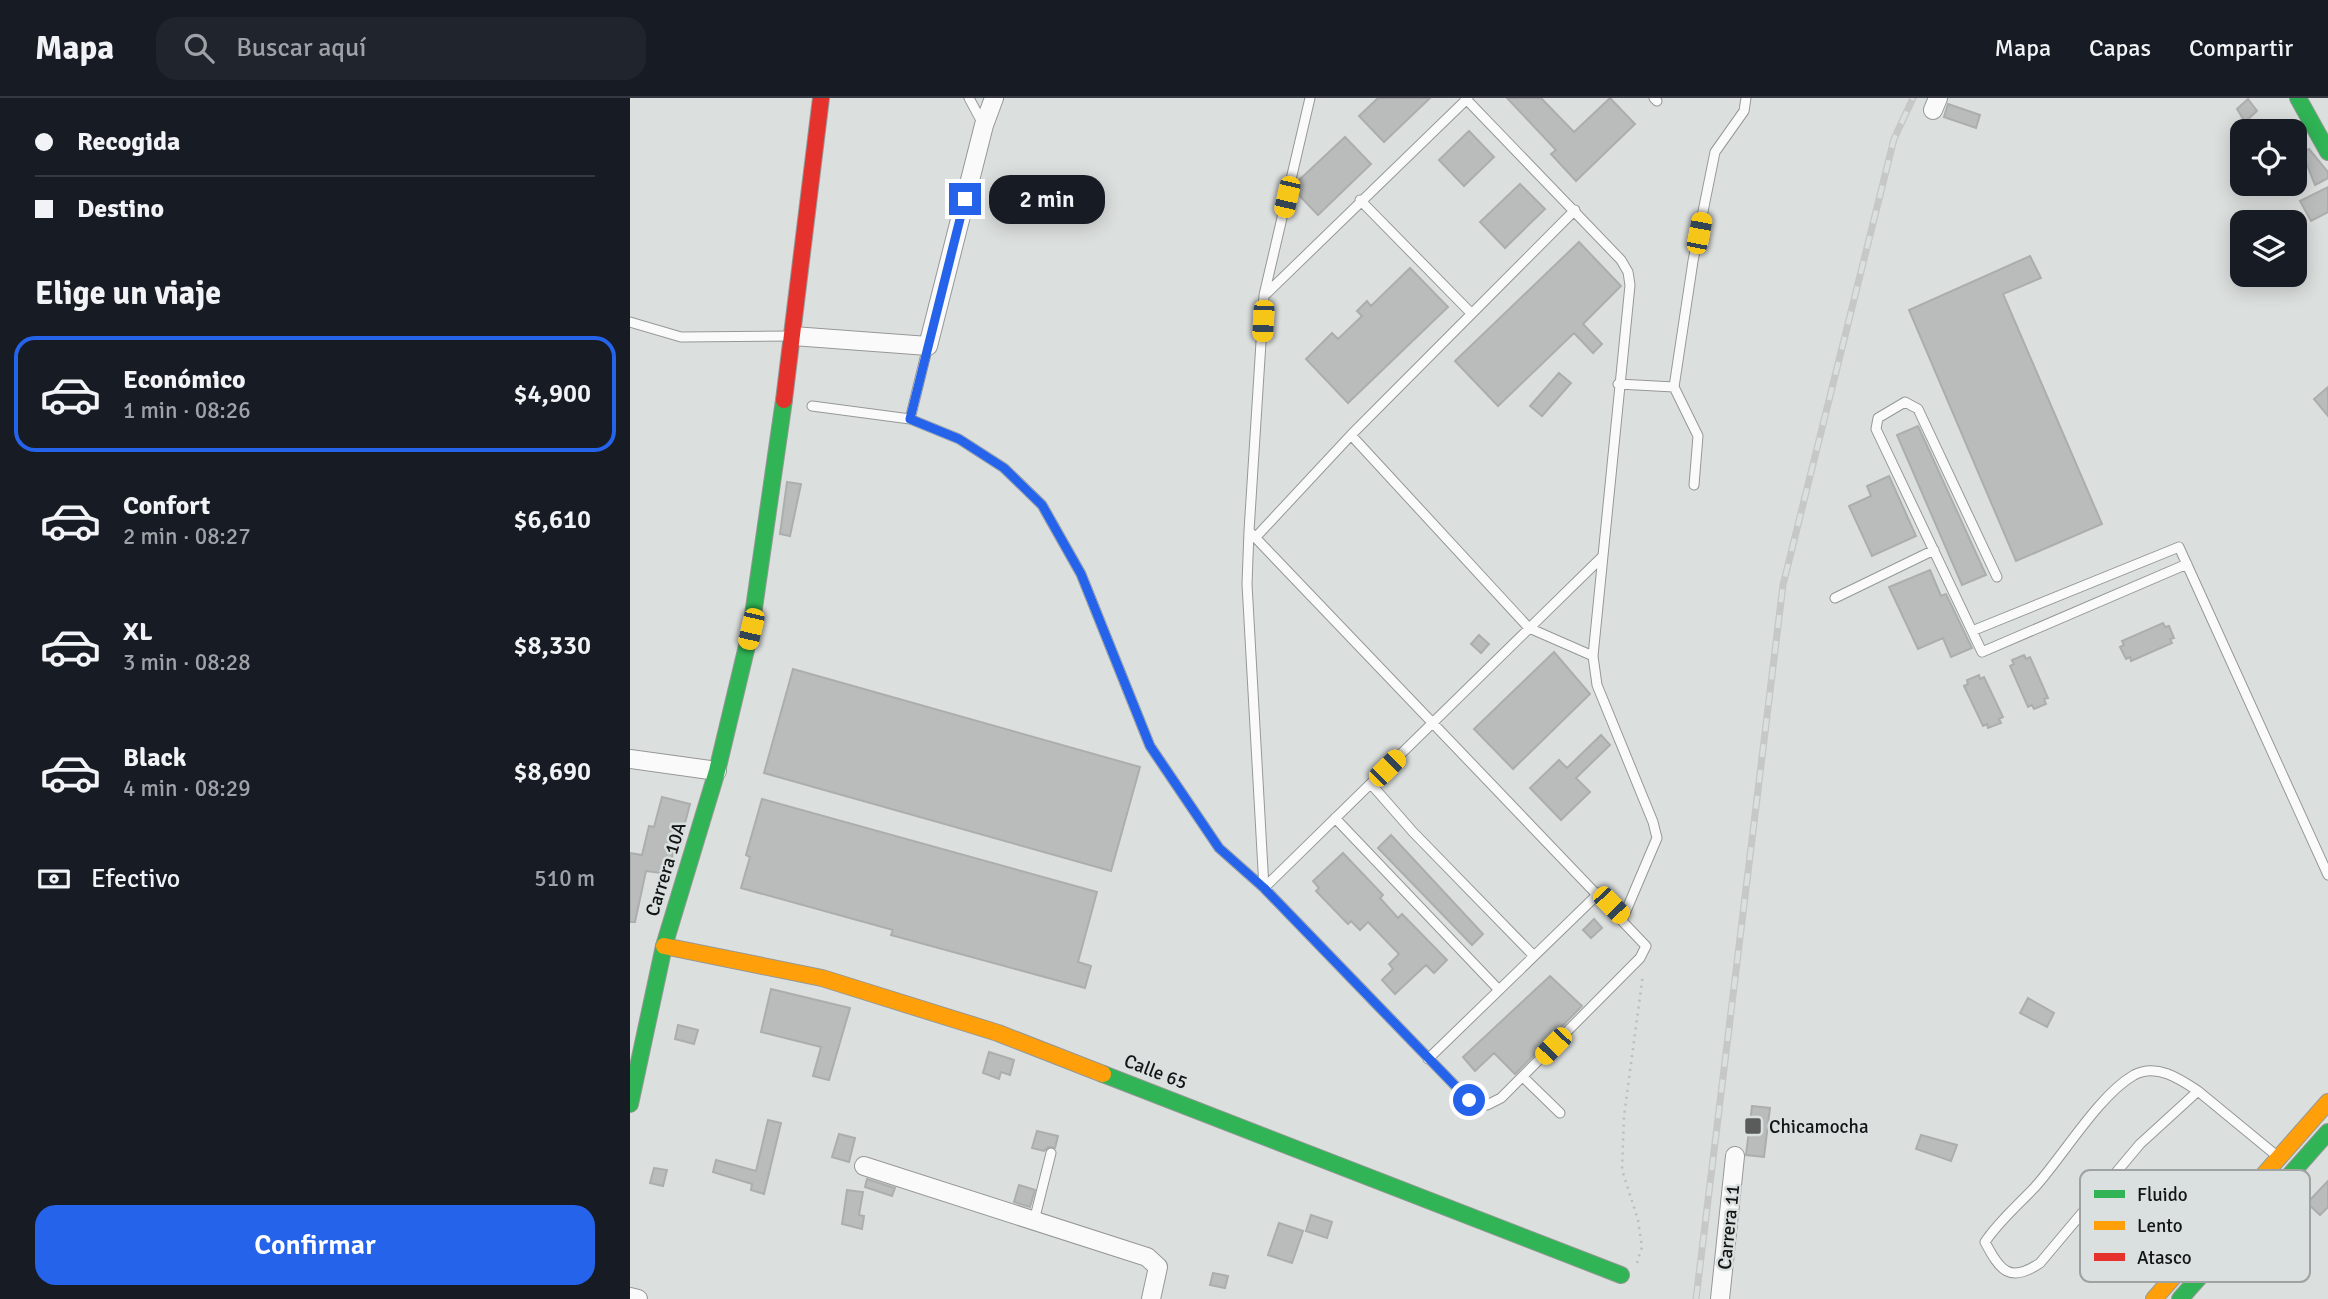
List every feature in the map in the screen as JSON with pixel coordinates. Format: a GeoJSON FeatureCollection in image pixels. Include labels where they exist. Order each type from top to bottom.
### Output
{"type":"FeatureCollection","features":[{"type":"Feature","properties":{"kind":"street","name":"Carrera 10A"},"geometry":{"type":"LineString","coordinates":[[630,1104],[664,946],[717,771],[751,629],[793,336],[821,98]]}},
{"type":"Feature","properties":{"kind":"street"},"geometry":{"type":"LineString","coordinates":[[793,336],[928,346],[984,125],[994,98]]}},
{"type":"Feature","properties":{"kind":"street"},"geometry":{"type":"LineString","coordinates":[[2298,98],[2328,152]]}},
{"type":"Feature","properties":{"kind":"street"},"geometry":{"type":"LineString","coordinates":[[630,759],[717,771]]}},
{"type":"Feature","properties":{"kind":"street","name":"Calle 65"},"geometry":{"type":"LineString","coordinates":[[664,946],[822,978],[998,1033],[1621,1275]]}},
{"type":"Feature","properties":{"kind":"street"},"geometry":{"type":"LineString","coordinates":[[2269,1170],[2328,1102]]}},
{"type":"Feature","properties":{"kind":"street"},"geometry":{"type":"LineString","coordinates":[[2294,1170],[2328,1132]]}},
{"type":"Feature","properties":{"kind":"street","name":"Carrera 11"},"geometry":{"type":"LineString","coordinates":[[1720,1299],[1735,1156]]}},
{"type":"Feature","properties":{"kind":"street"},"geometry":{"type":"LineString","coordinates":[[864,1166],[1153,1261],[1157,1274],[1151,1299]]}},
{"type":"Feature","properties":{"kind":"street"},"geometry":{"type":"LineString","coordinates":[[2154,1299],[2169,1282]]}},
{"type":"Feature","properties":{"kind":"street"},"geometry":{"type":"LineString","coordinates":[[2180,1299],[2195,1282]]}},
{"type":"Feature","properties":{"kind":"street"},"geometry":{"type":"LineString","coordinates":[[630,1297],[638,1299]]}},
{"type":"Feature","properties":{"kind":"lane"},"geometry":{"type":"LineString","coordinates":[[969,98],[984,125]]}},
{"type":"Feature","properties":{"kind":"lane"},"geometry":{"type":"LineString","coordinates":[[1264,888],[1247,584],[1264,295],[1310,98]]}},
{"type":"Feature","properties":{"kind":"lane"},"geometry":{"type":"LineString","coordinates":[[1694,485],[1698,436],[1674,387],[1693,261],[1715,152],[1744,111],[1746,98]]}},
{"type":"Feature","properties":{"kind":"lane"},"geometry":{"type":"LineString","coordinates":[[1264,295],[1466,99],[1621,260],[1628,272],[1630,285],[1618,384],[1593,656],[1597,685],[1653,822],[1657,838],[1623,918]]}},
{"type":"Feature","properties":{"kind":"lane"},"geometry":{"type":"LineString","coordinates":[[1360,200],[1471,313]]}},
{"type":"Feature","properties":{"kind":"lane"},"geometry":{"type":"LineString","coordinates":[[1252,534],[1575,211]]}},
{"type":"Feature","properties":{"kind":"lane"},"geometry":{"type":"LineString","coordinates":[[630,322],[681,337],[793,336]]}},
{"type":"Feature","properties":{"kind":"lane"},"geometry":{"type":"LineString","coordinates":[[910,419],[928,346]]}},
{"type":"Feature","properties":{"kind":"lane"},"geometry":{"type":"LineString","coordinates":[[1618,384],[1674,387]]}},
{"type":"Feature","properties":{"kind":"lane"},"geometry":{"type":"LineString","coordinates":[[1997,577],[1918,409],[1905,402],[1878,418],[1877,429],[1982,652],[2187,564]]}},
{"type":"Feature","properties":{"kind":"lane"},"geometry":{"type":"LineString","coordinates":[[812,406],[910,419],[959,439],[1004,468],[1042,505],[1081,574],[1150,746],[1219,848],[1264,888],[1469,1100],[1487,1105],[1501,1098],[1523,1077],[1640,958],[1646,946],[1623,918],[1252,534]]}},
{"type":"Feature","properties":{"kind":"lane"},"geometry":{"type":"LineString","coordinates":[[1351,435],[1529,628],[1593,656]]}},
{"type":"Feature","properties":{"kind":"lane"},"geometry":{"type":"LineString","coordinates":[[1972,631],[2179,547],[2328,875]]}},
{"type":"Feature","properties":{"kind":"lane"},"geometry":{"type":"LineString","coordinates":[[1835,598],[1934,550]]}},
{"type":"Feature","properties":{"kind":"lane"},"geometry":{"type":"LineString","coordinates":[[1264,888],[1602,557]]}},
{"type":"Feature","properties":{"kind":"lane"},"geometry":{"type":"LineString","coordinates":[[1371,783],[1413,832],[1533,955]]}},
{"type":"Feature","properties":{"kind":"lane"},"geometry":{"type":"LineString","coordinates":[[1335,818],[1499,990]]}},
{"type":"Feature","properties":{"kind":"lane"},"geometry":{"type":"LineString","coordinates":[[1428,1059],[1599,893]]}},
{"type":"Feature","properties":{"kind":"lane"},"geometry":{"type":"LineString","coordinates":[[2080,1215],[2040,1263],[2024,1274],[2010,1273],[1997,1266],[1985,1242],[2036,1186],[2107,1099],[2135,1074],[2152,1071],[2169,1073],[2198,1091],[2280,1158]]}},
{"type":"Feature","properties":{"kind":"lane"},"geometry":{"type":"LineString","coordinates":[[1523,1077],[1560,1113]]}},
{"type":"Feature","properties":{"kind":"lane"},"geometry":{"type":"LineString","coordinates":[[2118,1170],[2140,1144],[2198,1091]]}},
{"type":"Feature","properties":{"kind":"lane"},"geometry":{"type":"LineString","coordinates":[[1034,1223],[1051,1153]]}},
{"type":"Feature","properties":{"kind":"path"},"geometry":{"type":"LineString","coordinates":[[1621,1275],[1629,1275],[1634,1270],[1642,1247],[1638,1220],[1622,1170],[1624,1116],[1643,972]]}},
{"type":"Feature","properties":{"kind":"building"},"geometry":{"type":"Polygon","coordinates":[[[1378,98],[1430,98],[1384,142],[1359,116],[1378,98]]]}},
{"type":"Feature","properties":{"kind":"building"},"geometry":{"type":"Polygon","coordinates":[[[1507,98],[1541,98],[1574,132],[1610,98],[1635,124],[1576,181],[1551,154],[1556,150],[1507,98]]]}},
{"type":"Feature","properties":{"kind":"building"},"geometry":{"type":"Polygon","coordinates":[[[2248,99],[2257,111],[2248,119],[2243,119],[2237,109],[2248,99]]]}},
{"type":"Feature","properties":{"kind":"building"},"geometry":{"type":"Polygon","coordinates":[[[1948,104],[1980,115],[1976,128],[1944,117],[1948,104]]]}},
{"type":"Feature","properties":{"kind":"building"},"geometry":{"type":"Polygon","coordinates":[[[1469,131],[1494,157],[1464,186],[1439,160],[1469,131]]]}},
{"type":"Feature","properties":{"kind":"building"},"geometry":{"type":"Polygon","coordinates":[[[1345,137],[1371,164],[1318,215],[1295,191],[1297,182],[1345,137]]]}},
{"type":"Feature","properties":{"kind":"building"},"geometry":{"type":"Polygon","coordinates":[[[2307,150],[2328,172],[2328,178],[2315,185],[2307,165],[2307,150]]]}},
{"type":"Feature","properties":{"kind":"building"},"geometry":{"type":"Polygon","coordinates":[[[1520,184],[1545,209],[1505,248],[1480,222],[1520,184]]]}},
{"type":"Feature","properties":{"kind":"building"},"geometry":{"type":"Polygon","coordinates":[[[2328,187],[2328,212],[2311,221],[2300,201],[2328,187]]]}},
{"type":"Feature","properties":{"kind":"building"},"geometry":{"type":"Polygon","coordinates":[[[1579,242],[1621,286],[1583,324],[1602,344],[1593,353],[1574,333],[1498,406],[1455,361],[1579,242]]]}},
{"type":"Feature","properties":{"kind":"building"},"geometry":{"type":"Polygon","coordinates":[[[2030,256],[2041,278],[2003,294],[2102,524],[2016,561],[1909,310],[2030,256]]]}},
{"type":"Feature","properties":{"kind":"building"},"geometry":{"type":"Polygon","coordinates":[[[1410,268],[1448,307],[1348,403],[1306,359],[1332,333],[1338,339],[1362,316],[1357,311],[1367,301],[1371,306],[1410,268]]]}},
{"type":"Feature","properties":{"kind":"building"},"geometry":{"type":"Polygon","coordinates":[[[1559,373],[1571,383],[1542,416],[1530,406],[1559,373]]]}},
{"type":"Feature","properties":{"kind":"building"},"geometry":{"type":"Polygon","coordinates":[[[2328,387],[2328,416],[2314,399],[2328,387]]]}},
{"type":"Feature","properties":{"kind":"building"},"geometry":{"type":"Polygon","coordinates":[[[1918,426],[1986,575],[1962,585],[1897,435],[1918,426]]]}},
{"type":"Feature","properties":{"kind":"building"},"geometry":{"type":"Polygon","coordinates":[[[1889,476],[1916,536],[1872,556],[1849,506],[1871,496],[1867,486],[1889,476]]]}},
{"type":"Feature","properties":{"kind":"building"},"geometry":{"type":"Polygon","coordinates":[[[787,482],[801,484],[790,536],[780,534],[787,482]]]}},
{"type":"Feature","properties":{"kind":"building"},"geometry":{"type":"Polygon","coordinates":[[[1930,570],[1941,596],[1946,594],[1972,648],[1951,657],[1943,638],[1918,649],[1889,587],[1930,570]]]}},
{"type":"Feature","properties":{"kind":"building"},"geometry":{"type":"Polygon","coordinates":[[[2163,623],[2165,627],[2169,626],[2174,638],[2170,639],[2172,643],[2131,661],[2130,657],[2126,659],[2120,647],[2124,645],[2122,641],[2163,623]]]}},
{"type":"Feature","properties":{"kind":"building"},"geometry":{"type":"Polygon","coordinates":[[[1479,635],[1489,644],[1481,653],[1471,644],[1479,635]]]}},
{"type":"Feature","properties":{"kind":"building"},"geometry":{"type":"Polygon","coordinates":[[[1554,652],[1590,694],[1513,769],[1474,729],[1554,652]]]}},
{"type":"Feature","properties":{"kind":"building"},"geometry":{"type":"Polygon","coordinates":[[[2024,655],[2026,659],[2030,657],[2048,698],[2044,699],[2046,704],[2034,709],[2032,705],[2028,707],[2010,666],[2014,664],[2012,660],[2024,655]]]}},
{"type":"Feature","properties":{"kind":"building"},"geometry":{"type":"Polygon","coordinates":[[[793,669],[1140,767],[1111,871],[764,773],[793,669]]]}},
{"type":"Feature","properties":{"kind":"building"},"geometry":{"type":"Polygon","coordinates":[[[1979,675],[1980,679],[1984,677],[2003,717],[1999,719],[2001,723],[1988,728],[1987,724],[1983,726],[1964,686],[1968,684],[1967,680],[1979,675]]]}},
{"type":"Feature","properties":{"kind":"building"},"geometry":{"type":"Polygon","coordinates":[[[1601,735],[1610,745],[1576,778],[1590,792],[1561,820],[1530,788],[1559,760],[1567,768],[1601,735]]]}},
{"type":"Feature","properties":{"kind":"building"},"geometry":{"type":"Polygon","coordinates":[[[662,797],[690,804],[678,848],[674,847],[669,874],[646,871],[635,922],[630,922],[630,853],[642,855],[649,826],[654,827],[662,797]]]}},
{"type":"Feature","properties":{"kind":"building"},"geometry":{"type":"Polygon","coordinates":[[[762,799],[1097,892],[1078,962],[1091,966],[1085,988],[891,935],[893,930],[741,888],[750,857],[746,855],[762,799]]]}},
{"type":"Feature","properties":{"kind":"building"},"geometry":{"type":"Polygon","coordinates":[[[1391,835],[1483,934],[1472,945],[1378,848],[1391,835]]]}},
{"type":"Feature","properties":{"kind":"building"},"geometry":{"type":"Polygon","coordinates":[[[1343,853],[1383,895],[1380,898],[1398,918],[1402,914],[1447,960],[1434,973],[1426,965],[1395,994],[1382,980],[1393,969],[1389,964],[1399,954],[1368,922],[1360,930],[1351,921],[1348,924],[1316,891],[1319,888],[1313,881],[1343,853]]]}},
{"type":"Feature","properties":{"kind":"building"},"geometry":{"type":"Polygon","coordinates":[[[1594,919],[1602,928],[1591,938],[1583,930],[1594,919]]]}},
{"type":"Feature","properties":{"kind":"building"},"geometry":{"type":"Polygon","coordinates":[[[1550,976],[1582,1006],[1515,1074],[1494,1053],[1475,1071],[1463,1057],[1550,976]]]}},
{"type":"Feature","properties":{"kind":"building"},"geometry":{"type":"Polygon","coordinates":[[[771,989],[850,1008],[829,1080],[813,1076],[821,1047],[761,1032],[771,989]]]}},
{"type":"Feature","properties":{"kind":"building"},"geometry":{"type":"Polygon","coordinates":[[[2028,998],[2054,1013],[2047,1027],[2020,1013],[2028,998]]]}},
{"type":"Feature","properties":{"kind":"building"},"geometry":{"type":"Polygon","coordinates":[[[678,1025],[698,1030],[694,1044],[675,1039],[678,1025]]]}},
{"type":"Feature","properties":{"kind":"building"},"geometry":{"type":"Polygon","coordinates":[[[989,1052],[1014,1060],[1010,1075],[1001,1072],[999,1079],[983,1073],[989,1052]]]}},
{"type":"Feature","properties":{"kind":"building"},"geometry":{"type":"Polygon","coordinates":[[[1752,1106],[1770,1108],[1764,1157],[1746,1155],[1752,1106]]]}},
{"type":"Feature","properties":{"kind":"building"},"geometry":{"type":"Polygon","coordinates":[[[768,1120],[781,1123],[764,1194],[751,1190],[752,1184],[713,1172],[716,1160],[756,1171],[768,1120]]]}},
{"type":"Feature","properties":{"kind":"building"},"geometry":{"type":"Polygon","coordinates":[[[1037,1131],[1058,1136],[1055,1148],[1048,1147],[1044,1151],[1032,1148],[1037,1131]]]}},
{"type":"Feature","properties":{"kind":"building"},"geometry":{"type":"Polygon","coordinates":[[[839,1134],[855,1138],[849,1162],[832,1157],[839,1134]]]}},
{"type":"Feature","properties":{"kind":"building"},"geometry":{"type":"Polygon","coordinates":[[[1921,1135],[1957,1145],[1951,1161],[1916,1149],[1921,1135]]]}},
{"type":"Feature","properties":{"kind":"building"},"geometry":{"type":"Polygon","coordinates":[[[654,1168],[667,1170],[663,1186],[650,1183],[654,1168]]]}},
{"type":"Feature","properties":{"kind":"building"},"geometry":{"type":"Polygon","coordinates":[[[867,1179],[895,1188],[892,1196],[865,1187],[867,1179]]]}},
{"type":"Feature","properties":{"kind":"building"},"geometry":{"type":"Polygon","coordinates":[[[2328,1181],[2328,1207],[2320,1215],[2310,1206],[2310,1200],[2328,1181]]]}},
{"type":"Feature","properties":{"kind":"building"},"geometry":{"type":"Polygon","coordinates":[[[1019,1185],[1035,1190],[1030,1207],[1014,1202],[1019,1185]]]}},
{"type":"Feature","properties":{"kind":"building"},"geometry":{"type":"Polygon","coordinates":[[[847,1190],[863,1192],[859,1215],[864,1216],[862,1229],[842,1224],[847,1190]]]}},
{"type":"Feature","properties":{"kind":"building"},"geometry":{"type":"Polygon","coordinates":[[[1311,1215],[1332,1222],[1327,1238],[1306,1231],[1311,1215]]]}},
{"type":"Feature","properties":{"kind":"building"},"geometry":{"type":"Polygon","coordinates":[[[1279,1223],[1303,1231],[1292,1263],[1268,1255],[1279,1223]]]}},
{"type":"Feature","properties":{"kind":"building"},"geometry":{"type":"Polygon","coordinates":[[[1213,1273],[1228,1276],[1225,1288],[1210,1285],[1213,1273]]]}},
{"type":"Feature","properties":{"kind":"railway"},"geometry":{"type":"LineString","coordinates":[[1696,1299],[1783,585],[1894,139],[1913,98]]}},
{"type":"Feature","properties":{"kind":"traffic: fast"},"geometry":{"type":"LineString","coordinates":[[2298,98],[2328,152]]}},
{"type":"Feature","properties":{"kind":"traffic: fast"},"geometry":{"type":"LineString","coordinates":[[630,1104],[664,946],[717,771],[751,629],[784,400]]}},
{"type":"Feature","properties":{"kind":"traffic: fast"},"geometry":{"type":"LineString","coordinates":[[1103,1074],[1621,1275]]}},
{"type":"Feature","properties":{"kind":"traffic: fast"},"geometry":{"type":"LineString","coordinates":[[2294,1170],[2328,1132]]}},
{"type":"Feature","properties":{"kind":"traffic: fast"},"geometry":{"type":"LineString","coordinates":[[2180,1299],[2195,1282]]}},
{"type":"Feature","properties":{"kind":"traffic: slow"},"geometry":{"type":"LineString","coordinates":[[664,946],[822,978],[998,1033],[1103,1074]]}},
{"type":"Feature","properties":{"kind":"traffic: slow"},"geometry":{"type":"LineString","coordinates":[[2268,1170],[2328,1102]]}},
{"type":"Feature","properties":{"kind":"traffic: slow"},"geometry":{"type":"LineString","coordinates":[[2154,1299],[2169,1282]]}},
{"type":"Feature","properties":{"kind":"traffic: jam"},"geometry":{"type":"LineString","coordinates":[[784,400],[821,98]]}},
{"type":"Feature","properties":{"kind":"place","name":"Chicamocha"},"geometry":{"type":"Point","coordinates":[1753,1126]}},
{"type":"Feature","properties":{"kind":"route"},"geometry":{"type":"LineString","coordinates":[[965,199],[910,419],[959,439],[1004,468],[1042,505],[1081,574],[1150,746],[1219,848],[1264,888],[1469,1100]]}}]}
